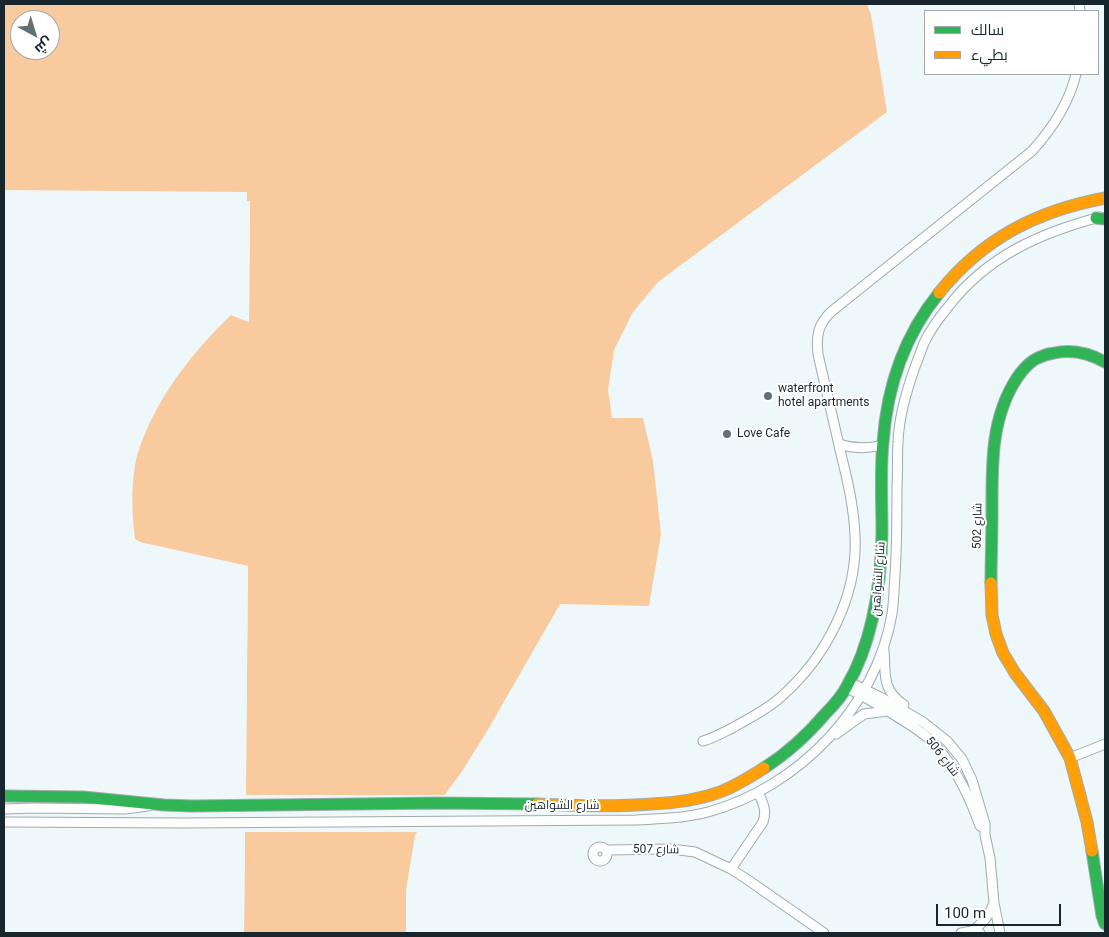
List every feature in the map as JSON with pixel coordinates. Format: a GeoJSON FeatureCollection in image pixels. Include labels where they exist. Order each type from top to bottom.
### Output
{"type":"FeatureCollection","features":[{"type":"Feature","properties":{"kind":"street"},"geometry":{"type":"LineString","coordinates":[[703,741],[745,721],[780,698],[796,683],[826,643],[837,623],[845,602],[851,579],[856,538],[852,504],[818,354],[818,336],[822,321],[832,310],[1032,151],[1057,119],[1068,97],[1076,75]]}},
{"type":"Feature","properties":{"kind":"street"},"geometry":{"type":"LineString","coordinates":[[1081,202],[1089,196],[1105,190]]}},
{"type":"Feature","properties":{"kind":"street","name":"شارع الشواهين"},"geometry":{"type":"LineString","coordinates":[[5,796],[92,798],[182,806],[500,803],[634,806],[670,803],[703,797],[743,781],[792,748],[810,732],[834,705],[848,685],[859,663],[872,620],[876,599],[881,550],[883,445],[892,382],[900,359],[925,312],[959,269],[993,242],[1040,216],[1081,202],[1105,198]]}},
{"type":"Feature","properties":{"kind":"street","name":"شارع الشواهين"},"geometry":{"type":"LineString","coordinates":[[4,822],[182,823],[664,819],[709,812],[758,792],[780,780],[818,749],[831,736],[851,710],[875,668],[883,646],[892,614],[894,597],[900,416],[906,392],[924,343],[940,317],[963,289],[994,262],[1035,239],[1070,226],[1102,218]]}},
{"type":"Feature","properties":{"kind":"street","name":"شارع 502"},"geometry":{"type":"LineString","coordinates":[[1105,362],[1095,355],[1078,351],[1060,352],[1039,357],[1026,367],[1006,399],[999,418],[993,452],[991,594],[992,615],[1003,654],[1044,711],[1070,758],[1087,822],[1102,916],[1105,924]]}},
{"type":"Feature","properties":{"kind":"street"},"geometry":{"type":"LineString","coordinates":[[839,444],[865,449],[883,445]]}},
{"type":"Feature","properties":{"kind":"street","name":"شارع 506"},"geometry":{"type":"LineString","coordinates":[[883,646],[884,676],[887,687],[895,698],[912,712],[916,718]]}},
{"type":"Feature","properties":{"kind":"street","name":"شارع 506"},"geometry":{"type":"LineString","coordinates":[[848,685],[862,692],[919,731],[941,752],[953,769],[966,792],[985,835],[1000,933]]}},
{"type":"Feature","properties":{"kind":"street","name":"شارع 506"},"geometry":{"type":"LineString","coordinates":[[862,692],[880,696],[929,726],[947,741],[962,759],[972,780],[985,824],[985,835]]}},
{"type":"Feature","properties":{"kind":"street"},"geometry":{"type":"LineString","coordinates":[[831,736],[864,714],[888,711]]}},
{"type":"Feature","properties":{"kind":"street"},"geometry":{"type":"LineString","coordinates":[[1070,758],[1105,744]]}},
{"type":"Feature","properties":{"kind":"street"},"geometry":{"type":"LineString","coordinates":[[731,869],[763,822],[765,808],[758,792]]}},
{"type":"Feature","properties":{"kind":"street"},"geometry":{"type":"LineString","coordinates":[[4,809],[125,809],[156,804]]}},
{"type":"Feature","properties":{"kind":"street","name":"شارع 507"},"geometry":{"type":"LineString","coordinates":[[607,850],[671,849],[696,852],[731,869],[824,933]]}},
{"type":"Feature","properties":{"kind":"street"},"geometry":{"type":"LineString","coordinates":[[961,933],[976,932],[989,914],[994,903]]}},
{"type":"Feature","properties":{"kind":"shaded area"},"geometry":{"type":"Polygon","coordinates":[[[4,4],[867,4],[871,15],[887,112],[658,282],[633,312],[614,350],[608,390],[612,418],[643,418],[653,461],[661,534],[649,606],[560,604],[463,770],[415,835],[406,890],[406,933],[244,933],[248,566],[140,542],[135,539],[132,493],[134,475],[139,449],[150,422],[166,392],[207,339],[231,315],[249,322],[250,201],[247,201],[247,192],[4,190],[4,4]]]}},
{"type":"Feature","properties":{"kind":"pier"},"geometry":{"type":"Polygon","coordinates":[[[247,201],[250,201],[249,322],[228,314],[231,313],[247,319],[247,201]]]}},
{"type":"Feature","properties":{"kind":"pier"},"geometry":{"type":"Polygon","coordinates":[[[132,537],[143,544],[248,566],[246,795],[448,795],[420,832],[245,832],[244,933],[242,933],[245,568],[143,546],[133,541],[132,537]]]}},
{"type":"Feature","properties":{"kind":"traffic: fast"},"geometry":{"type":"LineString","coordinates":[[1096,218],[1105,219]]}},
{"type":"Feature","properties":{"kind":"traffic: fast"},"geometry":{"type":"LineString","coordinates":[[764,768],[797,743],[835,704],[856,669],[869,632],[880,573],[882,453],[885,422],[893,382],[899,363],[916,327],[939,293]]}},
{"type":"Feature","properties":{"kind":"traffic: fast"},"geometry":{"type":"LineString","coordinates":[[991,583],[994,444],[997,427],[1008,394],[1025,368],[1035,359],[1045,355],[1074,352],[1087,354],[1105,362]]}},
{"type":"Feature","properties":{"kind":"traffic: fast"},"geometry":{"type":"LineString","coordinates":[[4,796],[83,797],[192,806],[439,803],[537,804]]}},
{"type":"Feature","properties":{"kind":"traffic: fast"},"geometry":{"type":"LineString","coordinates":[[1092,851],[1102,916],[1105,924]]}},
{"type":"Feature","properties":{"kind":"traffic: slow"},"geometry":{"type":"LineString","coordinates":[[939,293],[974,257],[993,242],[1013,230],[1034,219],[1105,198]]}},
{"type":"Feature","properties":{"kind":"traffic: slow"},"geometry":{"type":"LineString","coordinates":[[991,583],[992,615],[1003,653],[1015,673],[1044,711],[1070,758],[1087,822],[1092,851]]}},
{"type":"Feature","properties":{"kind":"traffic: slow"},"geometry":{"type":"LineString","coordinates":[[537,804],[623,806],[686,801],[726,790],[764,768]]}},
{"type":"Feature","properties":{"kind":"place","name":"waterfront hotel apartments"},"geometry":{"type":"Point","coordinates":[768,396]}},
{"type":"Feature","properties":{"kind":"place","name":"Love Cafe"},"geometry":{"type":"Point","coordinates":[727,434]}}]}
